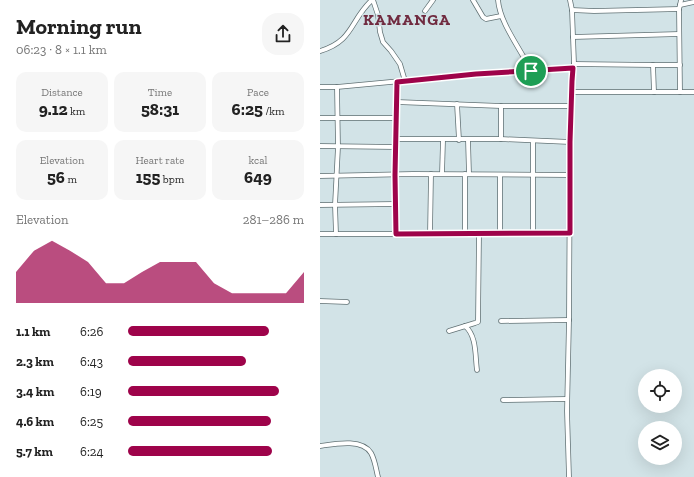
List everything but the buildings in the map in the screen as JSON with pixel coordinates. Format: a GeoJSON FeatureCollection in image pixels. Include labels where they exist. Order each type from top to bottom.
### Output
{"type":"FeatureCollection","features":[{"type":"Feature","properties":{"kind":"street"},"geometry":{"type":"LineString","coordinates":[[320,51],[328,49],[346,37],[364,9],[372,0],[378,15],[380,32],[384,42],[400,64],[405,81]]}},
{"type":"Feature","properties":{"kind":"street"},"geometry":{"type":"LineString","coordinates":[[425,11],[433,0]]}},
{"type":"Feature","properties":{"kind":"street"},"geometry":{"type":"LineString","coordinates":[[473,0],[486,20],[501,16]]}},
{"type":"Feature","properties":{"kind":"street"},"geometry":{"type":"LineString","coordinates":[[498,0],[501,16],[531,71]]}},
{"type":"Feature","properties":{"kind":"street"},"geometry":{"type":"LineString","coordinates":[[569,477],[567,399],[570,233],[569,175],[573,66],[572,10],[570,0]]}},
{"type":"Feature","properties":{"kind":"street"},"geometry":{"type":"LineString","coordinates":[[680,92],[679,34],[681,0]]}},
{"type":"Feature","properties":{"kind":"street"},"geometry":{"type":"LineString","coordinates":[[572,10],[594,11],[680,7],[694,2]]}},
{"type":"Feature","properties":{"kind":"street"},"geometry":{"type":"LineString","coordinates":[[573,37],[679,34]]}},
{"type":"Feature","properties":{"kind":"street"},"geometry":{"type":"LineString","coordinates":[[653,65],[654,92]]}},
{"type":"Feature","properties":{"kind":"street"},"geometry":{"type":"LineString","coordinates":[[320,87],[336,87],[476,74],[531,71],[573,66],[680,65]]}},
{"type":"Feature","properties":{"kind":"street"},"geometry":{"type":"LineString","coordinates":[[396,234],[395,175],[397,82]]}},
{"type":"Feature","properties":{"kind":"street"},"geometry":{"type":"LineString","coordinates":[[336,87],[338,118],[335,205],[336,234]]}},
{"type":"Feature","properties":{"kind":"street"},"geometry":{"type":"LineString","coordinates":[[572,92],[694,92]]}},
{"type":"Feature","properties":{"kind":"street"},"geometry":{"type":"LineString","coordinates":[[397,102],[501,106],[571,106]]}},
{"type":"Feature","properties":{"kind":"street"},"geometry":{"type":"LineString","coordinates":[[457,104],[459,140]]}},
{"type":"Feature","properties":{"kind":"street"},"geometry":{"type":"LineString","coordinates":[[501,106],[501,139]]}},
{"type":"Feature","properties":{"kind":"street"},"geometry":{"type":"LineString","coordinates":[[320,118],[396,118]]}},
{"type":"Feature","properties":{"kind":"street"},"geometry":{"type":"LineString","coordinates":[[396,139],[501,139],[570,142]]}},
{"type":"Feature","properties":{"kind":"street"},"geometry":{"type":"LineString","coordinates":[[442,174],[443,140]]}},
{"type":"Feature","properties":{"kind":"street"},"geometry":{"type":"LineString","coordinates":[[465,234],[468,140]]}},
{"type":"Feature","properties":{"kind":"street"},"geometry":{"type":"LineString","coordinates":[[533,140],[533,234]]}},
{"type":"Feature","properties":{"kind":"street"},"geometry":{"type":"LineString","coordinates":[[320,146],[396,147]]}},
{"type":"Feature","properties":{"kind":"street"},"geometry":{"type":"LineString","coordinates":[[320,176],[431,174],[569,175]]}},
{"type":"Feature","properties":{"kind":"street"},"geometry":{"type":"LineString","coordinates":[[430,234],[431,174]]}},
{"type":"Feature","properties":{"kind":"street"},"geometry":{"type":"LineString","coordinates":[[500,175],[500,234]]}},
{"type":"Feature","properties":{"kind":"street"},"geometry":{"type":"LineString","coordinates":[[320,205],[395,204]]}},
{"type":"Feature","properties":{"kind":"street"},"geometry":{"type":"LineString","coordinates":[[320,234],[570,233]]}},
{"type":"Feature","properties":{"kind":"street"},"geometry":{"type":"LineString","coordinates":[[449,331],[478,322],[479,234]]}},
{"type":"Feature","properties":{"kind":"street"},"geometry":{"type":"LineString","coordinates":[[320,301],[347,302]]}},
{"type":"Feature","properties":{"kind":"street"},"geometry":{"type":"LineString","coordinates":[[501,321],[569,320]]}},
{"type":"Feature","properties":{"kind":"street"},"geometry":{"type":"LineString","coordinates":[[465,326],[470,331],[473,339],[477,370]]}},
{"type":"Feature","properties":{"kind":"street"},"geometry":{"type":"LineString","coordinates":[[503,400],[567,399]]}},
{"type":"Feature","properties":{"kind":"street"},"geometry":{"type":"LineString","coordinates":[[320,446],[349,444],[363,445],[371,453],[378,477]]}},
{"type":"Feature","properties":{"kind":"district","name":"KAMANGA"},"geometry":{"type":"Point","coordinates":[407,19]}},
{"type":"Feature","properties":{"kind":"route"},"geometry":{"type":"LineString","coordinates":[[573,68],[569,175],[570,233],[396,234],[395,175],[397,82],[476,74],[531,71],[573,68]]}}]}
